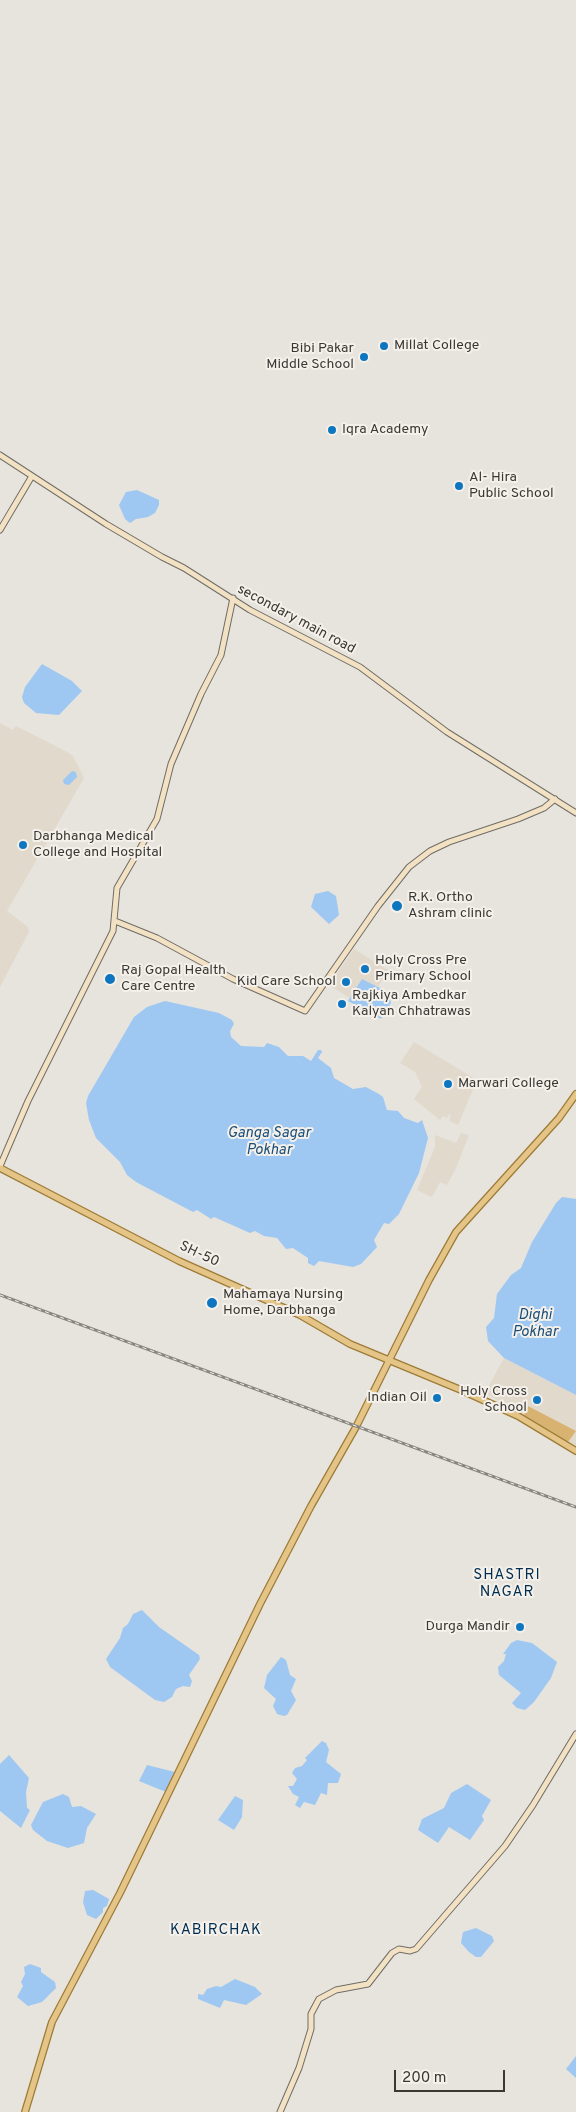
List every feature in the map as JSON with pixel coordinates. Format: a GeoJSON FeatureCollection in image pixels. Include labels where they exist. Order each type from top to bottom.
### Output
{"type":"FeatureCollection","features":[{"type":"Feature","properties":{"kind":"main road"},"geometry":{"type":"LineString","coordinates":[[25,2112],[52,2022],[120,1893],[260,1604],[311,1506],[360,1419],[429,1280],[456,1232],[559,1118],[576,1094]]}},
{"type":"Feature","properties":{"kind":"main road","name":"SH-50"},"geometry":{"type":"LineString","coordinates":[[0,1167],[179,1261],[268,1299],[350,1344],[389,1362],[462,1390],[518,1416],[576,1451]]}},
{"type":"Feature","properties":{"kind":"street","name":"secondary main road"},"geometry":{"type":"LineString","coordinates":[[0,455],[106,524],[162,557],[360,667],[447,732],[576,813]]}},
{"type":"Feature","properties":{"kind":"street"},"geometry":{"type":"LineString","coordinates":[[0,530],[32,476]]}},
{"type":"Feature","properties":{"kind":"street"},"geometry":{"type":"LineString","coordinates":[[0,1167],[28,1101],[113,931],[116,921],[117,888],[157,819],[175,755],[220,655],[233,598]]}},
{"type":"Feature","properties":{"kind":"street"},"geometry":{"type":"LineString","coordinates":[[116,921],[157,938],[233,979],[279,998],[301,1011],[306,1011],[378,906],[409,867],[430,851],[449,842],[518,819],[544,808],[555,799]]}},
{"type":"Feature","properties":{"kind":"street"},"geometry":{"type":"LineString","coordinates":[[280,2112],[300,2068],[311,2029],[311,2014],[319,1999],[336,1990],[368,1984],[396,1950],[416,1949],[505,1846],[533,1805],[576,1734]]}},
{"type":"Feature","properties":{"kind":"shaded area","name":"Darbhanga Medical College and Hospital"},"geometry":{"type":"Polygon","coordinates":[[[0,723],[13,730],[16,726],[67,752],[73,756],[84,778],[7,911],[28,927],[29,932],[0,987],[0,723]]]}},
{"type":"Feature","properties":{"kind":"shaded area"},"geometry":{"type":"Polygon","coordinates":[[[354,949],[388,970],[378,987],[362,979],[350,998],[329,985],[354,949]]]}},
{"type":"Feature","properties":{"kind":"shaded area","name":"Marwari College"},"geometry":{"type":"Polygon","coordinates":[[[414,1042],[477,1080],[458,1125],[449,1121],[451,1115],[449,1114],[447,1118],[443,1116],[440,1120],[414,1099],[422,1087],[415,1072],[400,1063],[414,1042]]]}},
{"type":"Feature","properties":{"kind":"shaded area","name":"Marwari College"},"geometry":{"type":"Polygon","coordinates":[[[461,1133],[469,1135],[447,1185],[440,1182],[432,1197],[417,1190],[435,1147],[435,1135],[456,1143],[461,1133]]]}},
{"type":"Feature","properties":{"kind":"shaded area","name":"Holy Cross School"},"geometry":{"type":"Polygon","coordinates":[[[504,1358],[576,1395],[576,1448],[568,1442],[575,1431],[529,1406],[524,1415],[485,1393],[504,1358]]]}},
{"type":"Feature","properties":{"kind":"shaded area"},"geometry":{"type":"Polygon","coordinates":[[[528,1406],[576,1431],[568,1442],[524,1415],[528,1406]]]}},
{"type":"Feature","properties":{"kind":"water"},"geometry":{"type":"Polygon","coordinates":[[[137,490],[159,500],[159,505],[155,513],[130,523],[125,519],[119,505],[126,492],[137,490]]]}},
{"type":"Feature","properties":{"kind":"water"},"geometry":{"type":"Polygon","coordinates":[[[42,664],[72,681],[82,691],[59,715],[36,713],[24,703],[22,697],[25,687],[42,664]]]}},
{"type":"Feature","properties":{"kind":"water"},"geometry":{"type":"Polygon","coordinates":[[[72,771],[76,772],[77,777],[69,785],[64,784],[63,780],[72,771]]]}},
{"type":"Feature","properties":{"kind":"water"},"geometry":{"type":"Polygon","coordinates":[[[328,891],[336,896],[339,915],[329,924],[311,907],[315,894],[328,891]]]}},
{"type":"Feature","properties":{"kind":"water"},"geometry":{"type":"Polygon","coordinates":[[[362,979],[386,991],[390,998],[391,1003],[381,1019],[348,1001],[362,979]]]}},
{"type":"Feature","properties":{"kind":"water","name":"Ganga Sagar Pokhar"},"geometry":{"type":"Polygon","coordinates":[[[165,1001],[219,1013],[232,1020],[234,1024],[230,1031],[231,1037],[241,1046],[264,1047],[267,1043],[279,1047],[288,1056],[303,1056],[311,1061],[318,1050],[321,1050],[322,1052],[318,1058],[331,1068],[334,1078],[353,1089],[366,1087],[379,1094],[383,1097],[387,1110],[398,1111],[404,1118],[418,1123],[422,1120],[428,1138],[419,1173],[399,1214],[389,1224],[384,1223],[374,1240],[377,1247],[361,1264],[353,1267],[319,1261],[314,1266],[308,1263],[308,1258],[293,1248],[286,1249],[277,1238],[264,1236],[255,1231],[250,1233],[214,1217],[211,1219],[197,1210],[193,1212],[136,1182],[127,1175],[120,1162],[96,1138],[89,1120],[86,1103],[88,1096],[134,1017],[147,1007],[165,1001]]]}},
{"type":"Feature","properties":{"kind":"water","name":"Dighi Pokhar"},"geometry":{"type":"Polygon","coordinates":[[[562,1197],[576,1199],[576,1395],[504,1358],[488,1341],[486,1327],[494,1318],[497,1294],[511,1275],[521,1268],[532,1242],[556,1203],[562,1197]]]}},
{"type":"Feature","properties":{"kind":"water"},"geometry":{"type":"Polygon","coordinates":[[[142,1610],[159,1627],[199,1655],[200,1659],[189,1675],[192,1681],[190,1687],[183,1686],[176,1689],[172,1697],[164,1702],[155,1700],[110,1667],[106,1659],[133,1614],[142,1610]]]}},
{"type":"Feature","properties":{"kind":"water"},"geometry":{"type":"Polygon","coordinates":[[[517,1640],[532,1643],[557,1662],[551,1678],[534,1702],[525,1710],[517,1708],[512,1703],[521,1693],[499,1675],[498,1667],[504,1661],[506,1654],[503,1654],[511,1643],[517,1640]]]}},
{"type":"Feature","properties":{"kind":"water"},"geometry":{"type":"Polygon","coordinates":[[[281,1657],[286,1660],[290,1675],[296,1679],[291,1691],[296,1700],[287,1715],[284,1716],[277,1714],[273,1706],[276,1699],[264,1688],[267,1675],[281,1657]]]}},
{"type":"Feature","properties":{"kind":"water"},"geometry":{"type":"Polygon","coordinates":[[[322,1741],[326,1743],[329,1750],[326,1762],[341,1774],[338,1783],[328,1783],[327,1795],[321,1793],[315,1805],[304,1802],[300,1808],[295,1805],[299,1797],[293,1794],[288,1786],[293,1786],[297,1779],[292,1773],[295,1768],[302,1766],[307,1760],[305,1758],[322,1741]]]}},
{"type":"Feature","properties":{"kind":"water"},"geometry":{"type":"Polygon","coordinates":[[[9,1755],[29,1778],[26,1792],[27,1808],[30,1810],[21,1828],[0,1811],[0,1764],[9,1755]]]}},
{"type":"Feature","properties":{"kind":"water"},"geometry":{"type":"Polygon","coordinates":[[[147,1765],[175,1772],[177,1775],[166,1792],[139,1781],[147,1765]]]}},
{"type":"Feature","properties":{"kind":"water"},"geometry":{"type":"Polygon","coordinates":[[[467,1784],[491,1800],[482,1816],[484,1820],[470,1840],[449,1827],[438,1843],[418,1830],[422,1819],[444,1808],[451,1793],[467,1784]]]}},
{"type":"Feature","properties":{"kind":"water"},"geometry":{"type":"Polygon","coordinates":[[[63,1794],[69,1797],[72,1807],[81,1806],[96,1814],[87,1828],[84,1843],[68,1848],[47,1841],[33,1830],[31,1825],[43,1802],[63,1794]]]}},
{"type":"Feature","properties":{"kind":"water"},"geometry":{"type":"Polygon","coordinates":[[[235,1796],[243,1800],[242,1817],[234,1830],[218,1820],[235,1796]]]}},
{"type":"Feature","properties":{"kind":"water"},"geometry":{"type":"Polygon","coordinates":[[[93,1890],[109,1899],[107,1906],[103,1908],[103,1912],[96,1919],[87,1915],[83,1902],[85,1891],[93,1890]]]}},
{"type":"Feature","properties":{"kind":"water"},"geometry":{"type":"Polygon","coordinates":[[[476,1928],[492,1936],[494,1941],[481,1957],[476,1957],[461,1943],[463,1932],[476,1928]]]}},
{"type":"Feature","properties":{"kind":"water"},"geometry":{"type":"Polygon","coordinates":[[[30,1964],[41,1968],[41,1972],[55,1982],[56,1988],[42,2002],[28,2006],[17,1997],[23,1986],[21,1982],[25,1974],[24,1967],[30,1964]]]}},
{"type":"Feature","properties":{"kind":"water"},"geometry":{"type":"Polygon","coordinates":[[[235,1979],[255,1987],[262,1994],[246,2005],[224,2000],[220,2008],[198,1999],[198,1994],[203,1995],[207,1989],[216,1986],[221,1987],[235,1979]]]}},
{"type":"Feature","properties":{"kind":"water"},"geometry":{"type":"Polygon","coordinates":[[[576,2056],[576,2078],[566,2069],[576,2056]]]}},
{"type":"Feature","properties":{"kind":"railway"},"geometry":{"type":"LineString","coordinates":[[0,1295],[576,1507]]}},
{"type":"Feature","properties":{"kind":"place","name":"Millat College"},"geometry":{"type":"Point","coordinates":[384,346]}},
{"type":"Feature","properties":{"kind":"place","name":"Bibi Pakar Middle School"},"geometry":{"type":"Point","coordinates":[364,357]}},
{"type":"Feature","properties":{"kind":"place","name":"Iqra Academy"},"geometry":{"type":"Point","coordinates":[332,430]}},
{"type":"Feature","properties":{"kind":"place","name":"Al- Hira Public School"},"geometry":{"type":"Point","coordinates":[459,486]}},
{"type":"Feature","properties":{"kind":"place","name":"Darbhanga Medical College and Hospital"},"geometry":{"type":"Point","coordinates":[23,845]}},
{"type":"Feature","properties":{"kind":"place","name":"R.K. Ortho Ashram clinic"},"geometry":{"type":"Point","coordinates":[397,906]}},
{"type":"Feature","properties":{"kind":"place","name":"Holy Cross Pre Primary School"},"geometry":{"type":"Point","coordinates":[365,969]}},
{"type":"Feature","properties":{"kind":"place","name":"Raj Gopal Health Care Centre"},"geometry":{"type":"Point","coordinates":[110,979]}},
{"type":"Feature","properties":{"kind":"place","name":"Kid Care School"},"geometry":{"type":"Point","coordinates":[346,982]}},
{"type":"Feature","properties":{"kind":"place","name":"Rajkiya Ambedkar Kalyan Chhatrawas"},"geometry":{"type":"Point","coordinates":[342,1004]}},
{"type":"Feature","properties":{"kind":"place","name":"Marwari College"},"geometry":{"type":"Point","coordinates":[448,1084]}},
{"type":"Feature","properties":{"kind":"place","name":"Mahamaya Nursing Home, Darbhanga"},"geometry":{"type":"Point","coordinates":[212,1303]}},
{"type":"Feature","properties":{"kind":"place","name":"Indian Oil"},"geometry":{"type":"Point","coordinates":[437,1398]}},
{"type":"Feature","properties":{"kind":"place","name":"Holy Cross School"},"geometry":{"type":"Point","coordinates":[537,1400]}},
{"type":"Feature","properties":{"kind":"place","name":"Durga Mandir"},"geometry":{"type":"Point","coordinates":[520,1627]}},
{"type":"Feature","properties":{"kind":"district","name":"SHASTRI NAGAR"},"geometry":{"type":"Point","coordinates":[507,1584]}},
{"type":"Feature","properties":{"kind":"district","name":"KABIRCHAK"},"geometry":{"type":"Point","coordinates":[216,1931]}}]}
